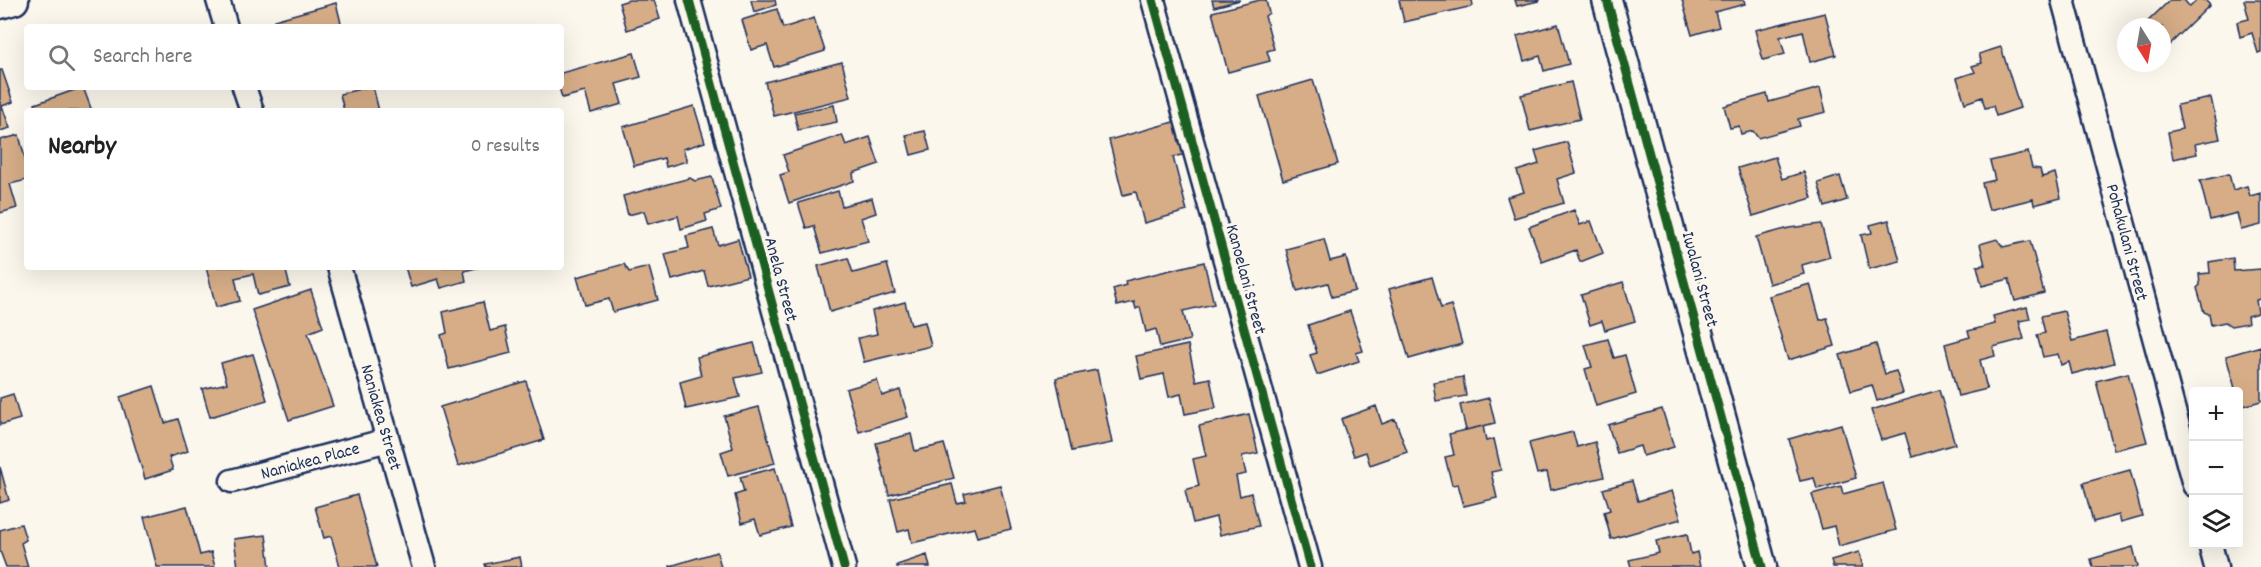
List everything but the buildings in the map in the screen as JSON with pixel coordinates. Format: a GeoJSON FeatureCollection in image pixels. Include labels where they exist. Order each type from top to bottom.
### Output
{"type":"FeatureCollection","features":[{"type":"Feature","properties":{"kind":"street"},"geometry":{"type":"LineString","coordinates":[[0,4],[14,0]]}},
{"type":"Feature","properties":{"kind":"street"},"geometry":{"type":"LineString","coordinates":[[218,0],[225,24]]}},
{"type":"Feature","properties":{"kind":"street","name":"Anela Street"},"geometry":{"type":"LineString","coordinates":[[689,0],[844,567]]}},
{"type":"Feature","properties":{"kind":"street","name":"Kanoelani Street"},"geometry":{"type":"LineString","coordinates":[[1153,0],[1310,567]]}},
{"type":"Feature","properties":{"kind":"street","name":"Iwalani Street"},"geometry":{"type":"LineString","coordinates":[[1607,0],[1762,567]]}},
{"type":"Feature","properties":{"kind":"street","name":"Pohakulani Street"},"geometry":{"type":"LineString","coordinates":[[2063,0],[2189,469]]}},
{"type":"Feature","properties":{"kind":"street"},"geometry":{"type":"LineString","coordinates":[[245,90],[251,108]]}},
{"type":"Feature","properties":{"kind":"street","name":"Naniakea Street"},"geometry":{"type":"LineString","coordinates":[[340,270],[424,567]]}},
{"type":"Feature","properties":{"kind":"street","name":"Naniakea Place"},"geometry":{"type":"LineString","coordinates":[[232,481],[388,440]]}},
{"type":"Feature","properties":{"kind":"street"},"geometry":{"type":"LineString","coordinates":[[2211,549],[2216,567]]}},
{"type":"Feature","properties":{"kind":"cycle path"},"geometry":{"type":"LineString","coordinates":[[689,0],[844,567]]}},
{"type":"Feature","properties":{"kind":"cycle path"},"geometry":{"type":"LineString","coordinates":[[1153,0],[1310,567]]}},
{"type":"Feature","properties":{"kind":"cycle path"},"geometry":{"type":"LineString","coordinates":[[1607,0],[1762,567]]}}]}
